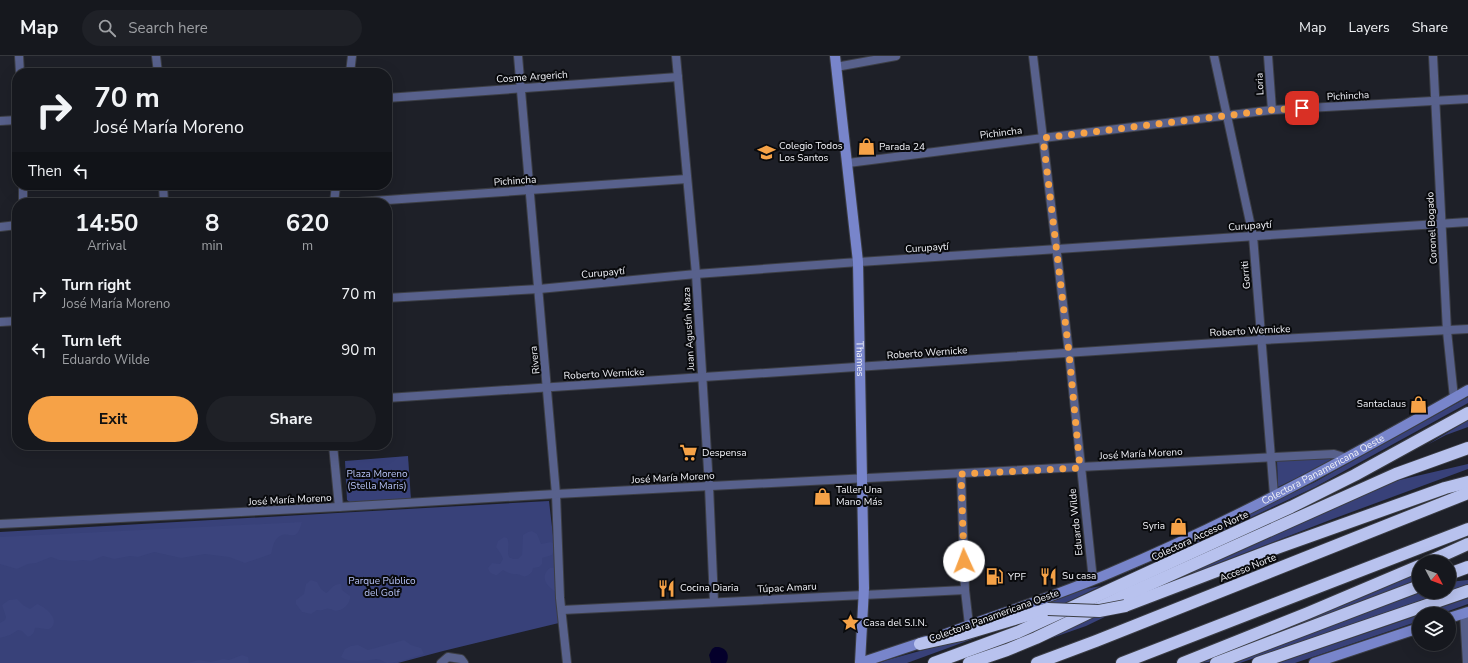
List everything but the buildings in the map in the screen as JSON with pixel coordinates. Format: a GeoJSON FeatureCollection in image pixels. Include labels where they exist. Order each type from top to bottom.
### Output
{"type":"FeatureCollection","features":[{"type":"Feature","properties":{"kind":"highway","name":"Colectora Acceso Norte"},"geometry":{"type":"LineString","coordinates":[[934,663],[1018,632],[1284,510],[1355,475],[1468,413]]}},
{"type":"Feature","properties":{"kind":"highway"},"geometry":{"type":"LineString","coordinates":[[969,663],[1036,638],[1128,594],[1396,474],[1468,448]]}},
{"type":"Feature","properties":{"kind":"highway"},"geometry":{"type":"LineString","coordinates":[[920,644],[961,635],[1048,609],[1099,611],[1125,606],[1292,542],[1445,488],[1468,482]]}},
{"type":"Feature","properties":{"kind":"highway","name":"Acceso Norte"},"geometry":{"type":"LineString","coordinates":[[1037,663],[1468,494]]}},
{"type":"Feature","properties":{"kind":"highway"},"geometry":{"type":"LineString","coordinates":[[1122,663],[1468,529]]}},
{"type":"Feature","properties":{"kind":"highway"},"geometry":{"type":"LineString","coordinates":[[1444,555],[1468,544]]}},
{"type":"Feature","properties":{"kind":"highway"},"geometry":{"type":"LineString","coordinates":[[1456,571],[1468,566]]}},
{"type":"Feature","properties":{"kind":"highway"},"geometry":{"type":"LineString","coordinates":[[1183,663],[1308,613],[1412,569]]}},
{"type":"Feature","properties":{"kind":"highway"},"geometry":{"type":"LineString","coordinates":[[1216,663],[1412,589]]}},
{"type":"Feature","properties":{"kind":"highway"},"geometry":{"type":"LineString","coordinates":[[1258,663],[1468,591]]}},
{"type":"Feature","properties":{"kind":"street"},"geometry":{"type":"LineString","coordinates":[[19,56],[20,68]]}},
{"type":"Feature","properties":{"kind":"street"},"geometry":{"type":"LineString","coordinates":[[156,56],[157,68]]}},
{"type":"Feature","properties":{"kind":"street"},"geometry":{"type":"LineString","coordinates":[[351,68],[352,56]]}},
{"type":"Feature","properties":{"kind":"street","name":"Rivera"},"geometry":{"type":"LineString","coordinates":[[518,56],[531,190],[556,494],[560,598],[567,663]]}},
{"type":"Feature","properties":{"kind":"street","name":"Juan Agustín Maza"},"geometry":{"type":"LineString","coordinates":[[676,56],[696,274],[701,378],[709,486],[714,602]]}},
{"type":"Feature","properties":{"kind":"street","name":"Thames"},"geometry":{"type":"LineString","coordinates":[[835,56],[858,262],[864,595],[860,663]]}},
{"type":"Feature","properties":{"kind":"street"},"geometry":{"type":"LineString","coordinates":[[836,67],[896,56]]}},
{"type":"Feature","properties":{"kind":"street","name":"Eduardo Wilde"},"geometry":{"type":"LineString","coordinates":[[1033,56],[1069,353],[1093,580]]}},
{"type":"Feature","properties":{"kind":"street","name":"Gorriti"},"geometry":{"type":"LineString","coordinates":[[1214,56],[1253,236],[1274,495]]}},
{"type":"Feature","properties":{"kind":"street","name":"Loria"},"geometry":{"type":"LineString","coordinates":[[1268,56],[1272,110]]}},
{"type":"Feature","properties":{"kind":"street","name":"Coronel Bogado"},"geometry":{"type":"LineString","coordinates":[[1433,56],[1447,331],[1454,398]]}},
{"type":"Feature","properties":{"kind":"street","name":"Cosme Argerich"},"geometry":{"type":"LineString","coordinates":[[392,98],[678,77]]}},
{"type":"Feature","properties":{"kind":"street","name":"Pichincha"},"geometry":{"type":"LineString","coordinates":[[848,164],[1272,110],[1468,99]]}},
{"type":"Feature","properties":{"kind":"street"},"geometry":{"type":"LineString","coordinates":[[0,121],[12,120]]}},
{"type":"Feature","properties":{"kind":"street","name":"Pichincha"},"geometry":{"type":"LineString","coordinates":[[392,200],[687,179]]}},
{"type":"Feature","properties":{"kind":"street","name":"Curupaytí"},"geometry":{"type":"LineString","coordinates":[[392,298],[539,289],[696,274],[858,262],[1468,222]]}},
{"type":"Feature","properties":{"kind":"street"},"geometry":{"type":"LineString","coordinates":[[0,227],[12,226]]}},
{"type":"Feature","properties":{"kind":"street"},"geometry":{"type":"LineString","coordinates":[[0,322],[12,321]]}},
{"type":"Feature","properties":{"kind":"street","name":"Roberto Wernicke"},"geometry":{"type":"LineString","coordinates":[[392,398],[1262,340],[1468,329]]}},
{"type":"Feature","properties":{"kind":"street","name":"Colectora Panamericana Oeste"},"geometry":{"type":"LineString","coordinates":[[860,663],[920,644],[1093,580],[1192,536],[1301,483],[1468,390]]}},
{"type":"Feature","properties":{"kind":"street"},"geometry":{"type":"LineString","coordinates":[[333,450],[338,507]]}},
{"type":"Feature","properties":{"kind":"street","name":"José María Moreno"},"geometry":{"type":"LineString","coordinates":[[0,524],[1334,454],[1347,458]]}},
{"type":"Feature","properties":{"kind":"street"},"geometry":{"type":"LineString","coordinates":[[961,474],[965,590],[969,625]]}},
{"type":"Feature","properties":{"kind":"street","name":"Túpac Amaru"},"geometry":{"type":"LineString","coordinates":[[562,610],[965,590]]}},
{"type":"Feature","properties":{"kind":"street"},"geometry":{"type":"LineString","coordinates":[[1456,616],[1466,613],[1467,663]]}},
{"type":"Feature","properties":{"kind":"street"},"geometry":{"type":"LineString","coordinates":[[1314,663],[1412,630]]}},
{"type":"Feature","properties":{"kind":"street"},"geometry":{"type":"LineString","coordinates":[[441,663],[448,657],[461,659],[464,663]]}},
{"type":"Feature","properties":{"kind":"green space"},"geometry":{"type":"Polygon","coordinates":[[[1468,397],[1468,403],[1315,487],[1161,560],[1159,558],[1118,576],[1315,482],[1468,397]]]}},
{"type":"Feature","properties":{"kind":"green space"},"geometry":{"type":"Polygon","coordinates":[[[1468,420],[1468,427],[1446,435],[1427,445],[1468,420]]]}},
{"type":"Feature","properties":{"kind":"green space","name":"Plaza Moreno (Stella Maris)"},"geometry":{"type":"Polygon","coordinates":[[[408,456],[411,500],[351,503],[347,500],[345,461],[408,456]]]}},
{"type":"Feature","properties":{"kind":"green space"},"geometry":{"type":"Polygon","coordinates":[[[1330,459],[1330,462],[1278,487],[1277,460],[1330,459]]]}},
{"type":"Feature","properties":{"kind":"green space"},"geometry":{"type":"Polygon","coordinates":[[[1468,464],[1468,469],[1193,573],[1193,570],[1395,481],[1468,464]]]}},
{"type":"Feature","properties":{"kind":"green space","name":"Parque Público del Golf"},"geometry":{"type":"Polygon","coordinates":[[[549,501],[563,622],[398,663],[0,663],[0,532],[549,501]]]}},
{"type":"Feature","properties":{"kind":"green space"},"geometry":{"type":"Polygon","coordinates":[[[1412,576],[1412,582],[1210,662],[1198,663],[1412,576]]]}},
{"type":"Feature","properties":{"kind":"green space"},"geometry":{"type":"Polygon","coordinates":[[[1468,580],[1468,584],[1456,588],[1456,581],[1468,580]]]}},
{"type":"Feature","properties":{"kind":"green space"},"geometry":{"type":"Polygon","coordinates":[[[1101,586],[1061,605],[1045,604],[1085,589],[1101,586]]]}},
{"type":"Feature","properties":{"kind":"green space"},"geometry":{"type":"Polygon","coordinates":[[[1412,595],[1412,599],[1425,599],[1240,663],[1226,663],[1412,595]]]}},
{"type":"Feature","properties":{"kind":"green space"},"geometry":{"type":"Polygon","coordinates":[[[1468,598],[1468,604],[1456,608],[1456,607],[1442,607],[1468,598]]]}},
{"type":"Feature","properties":{"kind":"green space"},"geometry":{"type":"Polygon","coordinates":[[[1113,613],[1086,626],[986,661],[1091,615],[1113,613]]]}},
{"type":"Feature","properties":{"kind":"green space"},"geometry":{"type":"Polygon","coordinates":[[[1412,617],[1412,623],[1295,663],[1278,663],[1412,617]]]}},
{"type":"Feature","properties":{"kind":"green space"},"geometry":{"type":"Polygon","coordinates":[[[997,630],[907,663],[879,663],[887,660],[997,630]]]}},
{"type":"Feature","properties":{"kind":"shaded area"},"geometry":{"type":"Polygon","coordinates":[[[302,522],[300,529],[295,535],[280,536],[276,540],[271,554],[245,563],[229,557],[205,554],[181,558],[154,552],[138,557],[130,556],[114,559],[103,556],[91,561],[59,560],[51,557],[17,569],[0,564],[0,537],[302,522]]]}},
{"type":"Feature","properties":{"kind":"shaded area"},"geometry":{"type":"Polygon","coordinates":[[[532,531],[537,534],[541,544],[553,543],[554,548],[552,555],[542,558],[542,564],[539,567],[533,568],[532,572],[525,576],[509,573],[503,570],[497,575],[490,572],[488,568],[492,563],[500,564],[503,559],[496,547],[498,541],[504,537],[507,538],[508,555],[513,559],[518,559],[522,555],[523,535],[532,531]]]}},
{"type":"Feature","properties":{"kind":"shaded area"},"geometry":{"type":"Polygon","coordinates":[[[550,568],[556,568],[562,573],[563,583],[559,593],[551,589],[546,582],[546,571],[550,568]]]}},
{"type":"Feature","properties":{"kind":"shaded area"},"geometry":{"type":"Polygon","coordinates":[[[311,580],[317,582],[321,589],[326,593],[334,585],[341,584],[342,590],[350,596],[348,604],[342,609],[336,611],[327,609],[317,610],[311,614],[302,612],[296,604],[296,600],[304,594],[306,584],[311,580]]]}},
{"type":"Feature","properties":{"kind":"shaded area"},"geometry":{"type":"Polygon","coordinates":[[[17,599],[30,609],[37,604],[44,607],[53,617],[54,624],[51,628],[35,628],[33,634],[28,637],[22,631],[18,630],[10,635],[0,638],[0,623],[5,620],[6,617],[2,605],[9,600],[17,599]]]}},
{"type":"Feature","properties":{"kind":"shaded area"},"geometry":{"type":"Polygon","coordinates":[[[404,640],[411,645],[421,648],[424,654],[391,663],[378,659],[353,661],[341,657],[345,649],[351,646],[358,645],[368,650],[404,640]]]}},
{"type":"Feature","properties":{"kind":"shaded area"},"geometry":{"type":"Polygon","coordinates":[[[715,647],[722,648],[726,651],[728,657],[726,663],[711,663],[709,655],[715,647]]]}},
{"type":"Feature","properties":{"kind":"shaded area"},"geometry":{"type":"Polygon","coordinates":[[[242,655],[248,657],[249,663],[188,663],[198,660],[211,662],[223,659],[229,660],[242,655]]]}},
{"type":"Feature","properties":{"kind":"place","name":"Parada 24"},"geometry":{"type":"Point","coordinates":[866,147]}},
{"type":"Feature","properties":{"kind":"place","name":"Colegio Todos Los Santos"},"geometry":{"type":"Point","coordinates":[766,152]}},
{"type":"Feature","properties":{"kind":"place","name":"Santaclaus"},"geometry":{"type":"Point","coordinates":[1419,404]}},
{"type":"Feature","properties":{"kind":"place","name":"Despensa"},"geometry":{"type":"Point","coordinates":[689,453]}},
{"type":"Feature","properties":{"kind":"place","name":"Taller Una Mano Más"},"geometry":{"type":"Point","coordinates":[823,496]}},
{"type":"Feature","properties":{"kind":"place","name":"Syria"},"geometry":{"type":"Point","coordinates":[1178,526]}},
{"type":"Feature","properties":{"kind":"place","name":"Su casa"},"geometry":{"type":"Point","coordinates":[1049,576]}},
{"type":"Feature","properties":{"kind":"place","name":"YPF"},"geometry":{"type":"Point","coordinates":[995,577]}},
{"type":"Feature","properties":{"kind":"place","name":"Cocina Diaria"},"geometry":{"type":"Point","coordinates":[667,588]}},
{"type":"Feature","properties":{"kind":"place","name":"Casa del S.I.N."},"geometry":{"type":"Point","coordinates":[850,623]}},
{"type":"Feature","properties":{"kind":"route"},"geometry":{"type":"LineString","coordinates":[[964,561],[961,474],[1080,468],[1069,353],[1057,264],[1043,138],[1272,110],[1302,108]]}}]}
